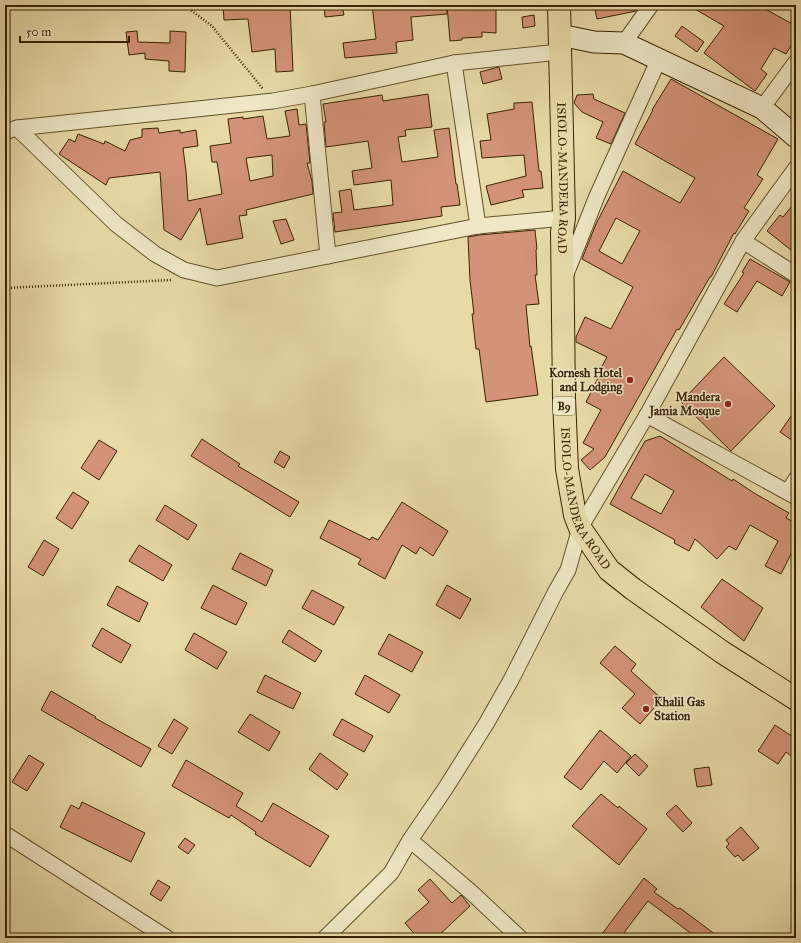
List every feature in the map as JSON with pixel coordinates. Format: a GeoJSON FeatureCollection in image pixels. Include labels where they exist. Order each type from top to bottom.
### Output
{"type":"FeatureCollection","features":[{"type":"Feature","properties":{"kind":"highway","name":"ISIOLO-MANDERA ROAD"},"geometry":{"type":"LineString","coordinates":[[559,5],[564,218],[562,232],[564,398],[567,469],[575,515],[580,528],[609,570],[633,590],[722,652],[796,699]]}},
{"type":"Feature","properties":{"kind":"main road"},"geometry":{"type":"LineString","coordinates":[[560,44],[594,42],[624,43],[762,108],[796,137]]}},
{"type":"Feature","properties":{"kind":"street"},"geometry":{"type":"LineString","coordinates":[[624,43],[651,5]]}},
{"type":"Feature","properties":{"kind":"street"},"geometry":{"type":"LineString","coordinates":[[11,130],[273,101],[454,63],[560,44]]}},
{"type":"Feature","properties":{"kind":"street"},"geometry":{"type":"LineString","coordinates":[[563,283],[598,196],[659,59]]}},
{"type":"Feature","properties":{"kind":"street"},"geometry":{"type":"LineString","coordinates":[[762,108],[796,62]]}},
{"type":"Feature","properties":{"kind":"street"},"geometry":{"type":"LineString","coordinates":[[454,63],[478,226]]}},
{"type":"Feature","properties":{"kind":"street"},"geometry":{"type":"LineString","coordinates":[[312,94],[328,256]]}},
{"type":"Feature","properties":{"kind":"street"},"geometry":{"type":"LineString","coordinates":[[11,130],[116,224],[155,254],[184,270],[217,278],[478,226],[564,218]]}},
{"type":"Feature","properties":{"kind":"street"},"geometry":{"type":"LineString","coordinates":[[325,938],[391,873],[410,840],[469,751],[511,680],[550,602],[568,570],[580,528],[647,415],[743,241],[796,168]]}},
{"type":"Feature","properties":{"kind":"street"},"geometry":{"type":"LineString","coordinates":[[743,241],[796,275]]}},
{"type":"Feature","properties":{"kind":"street"},"geometry":{"type":"LineString","coordinates":[[647,415],[792,494],[796,479]]}},
{"type":"Feature","properties":{"kind":"street"},"geometry":{"type":"LineString","coordinates":[[5,834],[167,938]]}},
{"type":"Feature","properties":{"kind":"street"},"geometry":{"type":"LineString","coordinates":[[410,840],[472,893],[520,938]]}},
{"type":"Feature","properties":{"kind":"path"},"geometry":{"type":"LineString","coordinates":[[184,5],[212,26],[273,101]]}},
{"type":"Feature","properties":{"kind":"path"},"geometry":{"type":"LineString","coordinates":[[5,288],[171,280]]}},
{"type":"Feature","properties":{"kind":"building"},"geometry":{"type":"Polygon","coordinates":[[[223,5],[290,5],[293,71],[276,72],[275,49],[252,52],[248,19],[224,20],[223,5]]]}},
{"type":"Feature","properties":{"kind":"building"},"geometry":{"type":"Polygon","coordinates":[[[324,5],[342,5],[344,15],[325,17],[324,5]]]}},
{"type":"Feature","properties":{"kind":"building"},"geometry":{"type":"Polygon","coordinates":[[[372,5],[447,5],[447,14],[411,17],[413,40],[396,42],[397,53],[345,58],[343,43],[376,39],[372,5]]]}},
{"type":"Feature","properties":{"kind":"building"},"geometry":{"type":"Polygon","coordinates":[[[447,5],[496,5],[496,33],[482,32],[482,37],[462,38],[462,40],[450,41],[447,5]]]}},
{"type":"Feature","properties":{"kind":"building"},"geometry":{"type":"Polygon","coordinates":[[[594,5],[637,5],[637,9],[636,11],[597,19],[594,5]]]}},
{"type":"Feature","properties":{"kind":"building"},"geometry":{"type":"Polygon","coordinates":[[[688,5],[758,5],[796,26],[796,37],[786,54],[774,48],[761,69],[767,74],[755,91],[704,53],[724,26],[688,5]]]}},
{"type":"Feature","properties":{"kind":"building"},"geometry":{"type":"Polygon","coordinates":[[[534,15],[535,26],[523,28],[522,17],[534,15]]]}},
{"type":"Feature","properties":{"kind":"building"},"geometry":{"type":"Polygon","coordinates":[[[682,26],[704,42],[697,52],[675,36],[682,26]]]}},
{"type":"Feature","properties":{"kind":"building"},"geometry":{"type":"Polygon","coordinates":[[[137,31],[138,42],[170,43],[170,31],[186,32],[185,72],[169,71],[169,61],[145,59],[145,53],[129,55],[126,32],[137,31]]]}},
{"type":"Feature","properties":{"kind":"building"},"geometry":{"type":"Polygon","coordinates":[[[499,67],[502,79],[483,84],[480,72],[499,67]]]}},
{"type":"Feature","properties":{"kind":"building"},"geometry":{"type":"Polygon","coordinates":[[[671,79],[778,139],[757,175],[763,179],[744,208],[749,211],[735,234],[734,233],[711,277],[679,330],[677,329],[605,457],[590,470],[581,460],[594,449],[583,443],[601,410],[586,402],[600,374],[598,373],[607,357],[576,342],[576,337],[585,317],[611,329],[633,287],[582,259],[596,224],[623,171],[680,203],[695,178],[635,144],[652,110],[671,79]],[[616,218],[599,251],[622,264],[640,231],[616,218]]]}},
{"type":"Feature","properties":{"kind":"building"},"geometry":{"type":"Polygon","coordinates":[[[428,94],[432,127],[405,130],[406,136],[398,137],[402,162],[438,157],[434,130],[449,128],[460,205],[441,207],[442,216],[335,232],[333,213],[342,212],[339,191],[351,189],[354,210],[393,205],[391,180],[354,185],[352,171],[372,168],[368,141],[326,147],[324,122],[326,122],[323,104],[382,95],[383,101],[428,94]]]}},
{"type":"Feature","properties":{"kind":"building"},"geometry":{"type":"Polygon","coordinates":[[[593,94],[594,99],[625,113],[611,144],[596,138],[603,122],[582,112],[574,103],[577,95],[593,94]]]}},
{"type":"Feature","properties":{"kind":"building"},"geometry":{"type":"Polygon","coordinates":[[[532,102],[539,171],[541,171],[543,188],[522,190],[524,197],[491,205],[486,186],[526,176],[524,155],[482,158],[480,141],[491,140],[487,114],[514,109],[514,103],[532,102]]]}},
{"type":"Feature","properties":{"kind":"building"},"geometry":{"type":"Polygon","coordinates":[[[297,109],[299,125],[306,124],[310,163],[307,163],[312,181],[313,194],[246,210],[247,215],[239,216],[243,238],[207,245],[200,208],[181,240],[164,230],[160,172],[109,178],[106,185],[59,154],[69,139],[75,142],[78,134],[104,144],[105,141],[125,151],[130,140],[142,137],[142,129],[158,128],[159,133],[180,130],[180,133],[196,130],[198,146],[183,148],[188,201],[222,194],[217,162],[212,162],[210,146],[231,143],[228,119],[243,117],[243,119],[263,116],[267,139],[290,136],[285,111],[297,109]],[[272,155],[246,158],[250,181],[273,176],[272,155]]]}},
{"type":"Feature","properties":{"kind":"building"},"geometry":{"type":"Polygon","coordinates":[[[796,201],[796,254],[767,231],[780,215],[783,217],[796,201]]]}},
{"type":"Feature","properties":{"kind":"building"},"geometry":{"type":"Polygon","coordinates":[[[286,219],[294,240],[281,244],[273,221],[286,219]]]}},
{"type":"Feature","properties":{"kind":"building"},"geometry":{"type":"Polygon","coordinates":[[[535,230],[537,275],[535,275],[539,304],[526,305],[530,347],[531,346],[538,395],[486,402],[479,349],[476,349],[472,314],[474,314],[470,280],[468,237],[535,230]]]}},
{"type":"Feature","properties":{"kind":"building"},"geometry":{"type":"Polygon","coordinates":[[[750,259],[790,282],[782,296],[757,281],[737,312],[724,304],[744,273],[742,272],[750,259]]]}},
{"type":"Feature","properties":{"kind":"building","name":"Mandera Jamia Mosque"},"geometry":{"type":"Polygon","coordinates":[[[724,357],[775,406],[731,451],[681,402],[724,357]]]}},
{"type":"Feature","properties":{"kind":"building"},"geometry":{"type":"Polygon","coordinates":[[[796,409],[796,443],[780,432],[796,409]]]}},
{"type":"Feature","properties":{"kind":"building"},"geometry":{"type":"Polygon","coordinates":[[[660,436],[732,481],[733,479],[789,513],[786,518],[796,523],[796,544],[781,574],[765,566],[778,541],[750,525],[736,550],[729,546],[717,559],[695,539],[689,551],[674,543],[675,540],[610,504],[645,441],[660,436]],[[645,474],[631,498],[661,514],[674,491],[645,474]]]}},
{"type":"Feature","properties":{"kind":"building"},"geometry":{"type":"Polygon","coordinates":[[[202,439],[240,464],[238,466],[299,502],[290,517],[191,456],[202,439]]]}},
{"type":"Feature","properties":{"kind":"building"},"geometry":{"type":"Polygon","coordinates":[[[99,440],[117,451],[99,480],[81,468],[99,440]]]}},
{"type":"Feature","properties":{"kind":"building"},"geometry":{"type":"Polygon","coordinates":[[[280,451],[290,457],[284,468],[274,462],[280,451]]]}},
{"type":"Feature","properties":{"kind":"building"},"geometry":{"type":"Polygon","coordinates":[[[73,492],[89,502],[72,529],[56,518],[73,492]]]}},
{"type":"Feature","properties":{"kind":"building"},"geometry":{"type":"Polygon","coordinates":[[[402,502],[448,531],[433,556],[420,547],[416,554],[402,545],[385,579],[358,564],[361,559],[320,538],[329,520],[370,540],[372,537],[378,540],[402,502]]]}},
{"type":"Feature","properties":{"kind":"building"},"geometry":{"type":"Polygon","coordinates":[[[165,505],[197,525],[188,540],[156,520],[165,505]]]}},
{"type":"Feature","properties":{"kind":"building"},"geometry":{"type":"Polygon","coordinates":[[[44,540],[59,549],[43,576],[28,567],[44,540]]]}},
{"type":"Feature","properties":{"kind":"building"},"geometry":{"type":"Polygon","coordinates":[[[139,545],[172,565],[163,581],[129,561],[139,545]]]}},
{"type":"Feature","properties":{"kind":"building"},"geometry":{"type":"Polygon","coordinates":[[[240,553],[273,570],[266,586],[232,569],[240,553]]]}},
{"type":"Feature","properties":{"kind":"building"},"geometry":{"type":"Polygon","coordinates":[[[722,579],[763,608],[744,641],[701,607],[722,579]]]}},
{"type":"Feature","properties":{"kind":"building"},"geometry":{"type":"Polygon","coordinates":[[[213,585],[247,603],[236,625],[201,608],[213,585]]]}},
{"type":"Feature","properties":{"kind":"building"},"geometry":{"type":"Polygon","coordinates":[[[447,585],[471,599],[460,619],[436,605],[447,585]]]}},
{"type":"Feature","properties":{"kind":"building"},"geometry":{"type":"Polygon","coordinates":[[[117,586],[148,603],[139,622],[107,605],[117,586]]]}},
{"type":"Feature","properties":{"kind":"building"},"geometry":{"type":"Polygon","coordinates":[[[312,590],[344,607],[334,625],[302,608],[312,590]]]}},
{"type":"Feature","properties":{"kind":"building"},"geometry":{"type":"Polygon","coordinates":[[[102,628],[131,645],[121,663],[92,646],[102,628]]]}},
{"type":"Feature","properties":{"kind":"building"},"geometry":{"type":"Polygon","coordinates":[[[289,630],[322,651],[315,662],[282,642],[289,630]]]}},
{"type":"Feature","properties":{"kind":"building"},"geometry":{"type":"Polygon","coordinates":[[[194,633],[227,652],[217,669],[185,650],[194,633]]]}},
{"type":"Feature","properties":{"kind":"building"},"geometry":{"type":"Polygon","coordinates":[[[389,634],[423,652],[412,672],[378,654],[389,634]]]}},
{"type":"Feature","properties":{"kind":"building"},"geometry":{"type":"Polygon","coordinates":[[[615,646],[636,664],[631,671],[662,699],[640,724],[622,708],[635,694],[600,663],[615,646]]]}},
{"type":"Feature","properties":{"kind":"building"},"geometry":{"type":"Polygon","coordinates":[[[265,675],[301,693],[293,709],[257,692],[265,675]]]}},
{"type":"Feature","properties":{"kind":"building"},"geometry":{"type":"Polygon","coordinates":[[[365,675],[400,695],[389,713],[355,694],[365,675]]]}},
{"type":"Feature","properties":{"kind":"building"},"geometry":{"type":"Polygon","coordinates":[[[51,691],[96,717],[95,718],[151,749],[141,767],[41,710],[51,691]]]}},
{"type":"Feature","properties":{"kind":"building"},"geometry":{"type":"Polygon","coordinates":[[[250,714],[280,732],[269,751],[238,732],[250,714]]]}},
{"type":"Feature","properties":{"kind":"building"},"geometry":{"type":"Polygon","coordinates":[[[174,719],[188,728],[172,754],[158,746],[174,719]]]}},
{"type":"Feature","properties":{"kind":"building"},"geometry":{"type":"Polygon","coordinates":[[[342,719],[373,736],[364,752],[333,735],[342,719]]]}},
{"type":"Feature","properties":{"kind":"building"},"geometry":{"type":"Polygon","coordinates":[[[775,725],[796,739],[796,760],[786,752],[778,764],[758,751],[775,725]]]}},
{"type":"Feature","properties":{"kind":"building"},"geometry":{"type":"Polygon","coordinates":[[[600,730],[631,756],[617,773],[604,761],[581,790],[564,777],[600,730]]]}},
{"type":"Feature","properties":{"kind":"building"},"geometry":{"type":"Polygon","coordinates":[[[320,753],[348,774],[337,790],[309,769],[320,753]]]}},
{"type":"Feature","properties":{"kind":"building"},"geometry":{"type":"Polygon","coordinates":[[[635,754],[648,766],[639,776],[626,763],[635,754]]]}},
{"type":"Feature","properties":{"kind":"building"},"geometry":{"type":"Polygon","coordinates":[[[29,755],[44,764],[27,791],[12,782],[29,755]]]}},
{"type":"Feature","properties":{"kind":"building"},"geometry":{"type":"Polygon","coordinates":[[[186,760],[243,793],[236,806],[262,822],[273,803],[329,836],[310,867],[255,834],[256,832],[231,815],[229,818],[172,786],[186,760]]]}},
{"type":"Feature","properties":{"kind":"building"},"geometry":{"type":"Polygon","coordinates":[[[709,767],[712,785],[697,787],[694,769],[709,767]]]}},
{"type":"Feature","properties":{"kind":"building"},"geometry":{"type":"Polygon","coordinates":[[[601,794],[618,808],[619,806],[647,829],[619,865],[572,826],[601,794]]]}},
{"type":"Feature","properties":{"kind":"building"},"geometry":{"type":"Polygon","coordinates":[[[82,802],[145,833],[131,862],[60,827],[71,805],[79,809],[82,802]]]}},
{"type":"Feature","properties":{"kind":"building"},"geometry":{"type":"Polygon","coordinates":[[[676,805],[692,823],[683,832],[666,814],[676,805]]]}},
{"type":"Feature","properties":{"kind":"building"},"geometry":{"type":"Polygon","coordinates":[[[741,827],[759,848],[743,861],[738,855],[735,857],[726,847],[729,844],[726,840],[741,827]]]}},
{"type":"Feature","properties":{"kind":"building"},"geometry":{"type":"Polygon","coordinates":[[[185,838],[195,845],[188,854],[178,847],[185,838]]]}},
{"type":"Feature","properties":{"kind":"building"},"geometry":{"type":"Polygon","coordinates":[[[644,878],[657,889],[654,892],[678,909],[680,908],[720,938],[697,938],[648,901],[620,938],[599,938],[644,878]]]}},
{"type":"Feature","properties":{"kind":"building"},"geometry":{"type":"Polygon","coordinates":[[[430,879],[452,903],[461,895],[470,906],[436,938],[418,938],[405,923],[429,902],[418,890],[430,879]]]}},
{"type":"Feature","properties":{"kind":"building"},"geometry":{"type":"Polygon","coordinates":[[[158,880],[170,887],[161,901],[150,894],[158,880]]]}},
{"type":"Feature","properties":{"kind":"place","name":"Kornesh Hotel and Lodging"},"geometry":{"type":"Point","coordinates":[630,380]}},
{"type":"Feature","properties":{"kind":"place","name":"Mandera Jamia Mosque"},"geometry":{"type":"Point","coordinates":[728,404]}},
{"type":"Feature","properties":{"kind":"place","name":"Khalil Gas Station"},"geometry":{"type":"Point","coordinates":[646,709]}}]}
